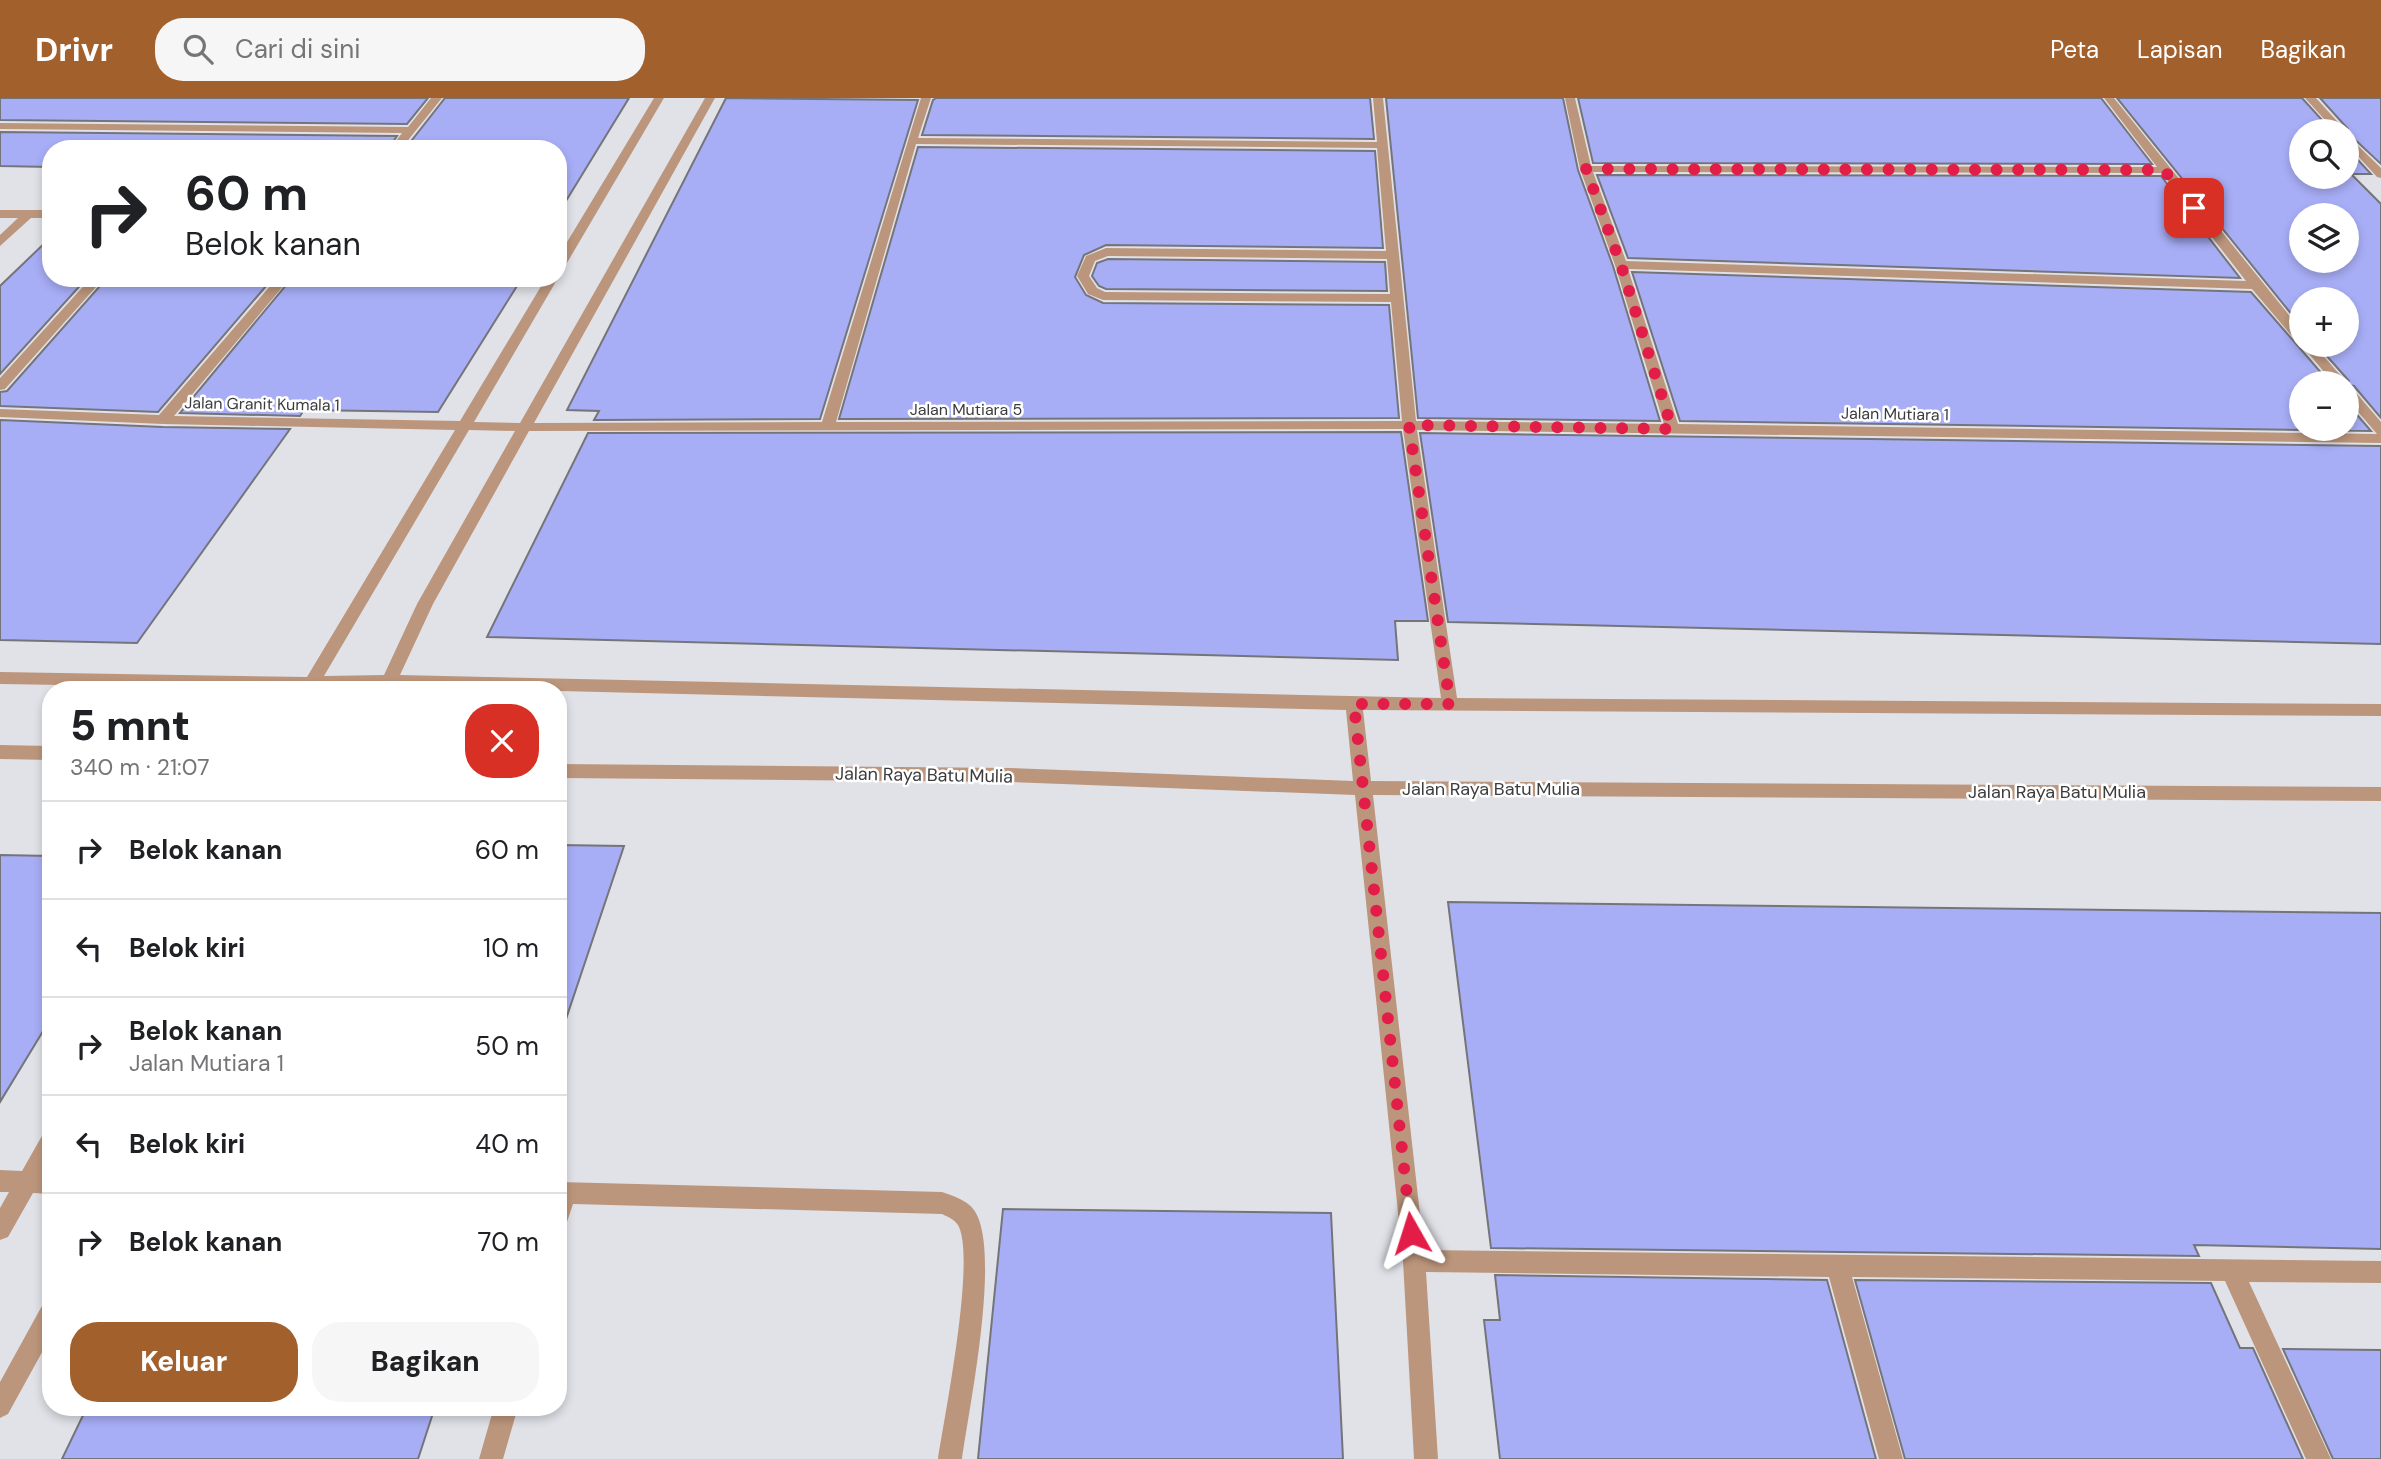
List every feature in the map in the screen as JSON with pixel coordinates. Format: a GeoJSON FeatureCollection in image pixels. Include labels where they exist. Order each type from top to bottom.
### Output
{"type":"FeatureCollection","features":[{"type":"Feature","properties":{"kind":"street"},"geometry":{"type":"LineString","coordinates":[[403,140],[437,98]]}},
{"type":"Feature","properties":{"kind":"street"},"geometry":{"type":"LineString","coordinates":[[567,253],[659,98]]}},
{"type":"Feature","properties":{"kind":"street"},"geometry":{"type":"LineString","coordinates":[[389,681],[425,604],[710,98]]}},
{"type":"Feature","properties":{"kind":"street"},"geometry":{"type":"LineString","coordinates":[[827,428],[926,98]]}},
{"type":"Feature","properties":{"kind":"street"},"geometry":{"type":"LineString","coordinates":[[1378,98],[1409,425],[1450,704]]}},
{"type":"Feature","properties":{"kind":"street"},"geometry":{"type":"LineString","coordinates":[[1570,98],[1586,169],[1621,265],[1672,429]]}},
{"type":"Feature","properties":{"kind":"street"},"geometry":{"type":"LineString","coordinates":[[2109,98],[2289,324]]}},
{"type":"Feature","properties":{"kind":"street"},"geometry":{"type":"LineString","coordinates":[[2310,98],[2330,119]]}},
{"type":"Feature","properties":{"kind":"street"},"geometry":{"type":"LineString","coordinates":[[0,126],[411,130]]}},
{"type":"Feature","properties":{"kind":"street"},"geometry":{"type":"LineString","coordinates":[[911,141],[1384,145]]}},
{"type":"Feature","properties":{"kind":"street"},"geometry":{"type":"LineString","coordinates":[[2359,151],[2381,175]]}},
{"type":"Feature","properties":{"kind":"street"},"geometry":{"type":"LineString","coordinates":[[1586,169],[2164,170]]}},
{"type":"Feature","properties":{"kind":"street"},"geometry":{"type":"LineString","coordinates":[[0,214],[42,214]]}},
{"type":"Feature","properties":{"kind":"street"},"geometry":{"type":"LineString","coordinates":[[0,242],[28,214]]}},
{"type":"Feature","properties":{"kind":"street"},"geometry":{"type":"LineString","coordinates":[[1394,254],[1106,252],[1090,259],[1083,276],[1092,291],[1103,296],[1398,298]]}},
{"type":"Feature","properties":{"kind":"street"},"geometry":{"type":"LineString","coordinates":[[1621,265],[2256,285]]}},
{"type":"Feature","properties":{"kind":"street"},"geometry":{"type":"LineString","coordinates":[[0,386],[90,287]]}},
{"type":"Feature","properties":{"kind":"street"},"geometry":{"type":"LineString","coordinates":[[163,420],[276,287]]}},
{"type":"Feature","properties":{"kind":"street"},"geometry":{"type":"LineString","coordinates":[[312,681],[547,287]]}},
{"type":"Feature","properties":{"kind":"street"},"geometry":{"type":"LineString","coordinates":[[2317,357],[2330,371]]}},
{"type":"Feature","properties":{"kind":"street"},"geometry":{"type":"LineString","coordinates":[[2359,405],[2381,430]]}},
{"type":"Feature","properties":{"kind":"street","name":"Jalan Granit Kumala 1"},"geometry":{"type":"LineString","coordinates":[[0,413],[163,420],[524,427]]}},
{"type":"Feature","properties":{"kind":"street","name":"Jalan Mutiara 5"},"geometry":{"type":"LineString","coordinates":[[524,427],[1409,425]]}},
{"type":"Feature","properties":{"kind":"street","name":"Jalan Mutiara 1"},"geometry":{"type":"LineString","coordinates":[[1409,425],[2381,439]]}},
{"type":"Feature","properties":{"kind":"street"},"geometry":{"type":"LineString","coordinates":[[0,678],[116,681]]}},
{"type":"Feature","properties":{"kind":"street"},"geometry":{"type":"LineString","coordinates":[[567,689],[1354,704],[2381,710]]}},
{"type":"Feature","properties":{"kind":"street"},"geometry":{"type":"LineString","coordinates":[[1354,704],[1414,1261],[1426,1459]]}},
{"type":"Feature","properties":{"kind":"street"},"geometry":{"type":"LineString","coordinates":[[0,752],[42,753]]}},
{"type":"Feature","properties":{"kind":"street","name":"Jalan Raya Batu Mulia"},"geometry":{"type":"LineString","coordinates":[[567,771],[1009,775],[1364,788],[2381,794]]}},
{"type":"Feature","properties":{"kind":"street"},"geometry":{"type":"LineString","coordinates":[[0,1229],[42,1156]]}},
{"type":"Feature","properties":{"kind":"street"},"geometry":{"type":"LineString","coordinates":[[0,1181],[42,1182]]}},
{"type":"Feature","properties":{"kind":"street"},"geometry":{"type":"LineString","coordinates":[[567,1193],[942,1203],[958,1210],[968,1220],[976,1260],[950,1459]]}},
{"type":"Feature","properties":{"kind":"street"},"geometry":{"type":"LineString","coordinates":[[1414,1261],[2381,1272]]}},
{"type":"Feature","properties":{"kind":"street"},"geometry":{"type":"LineString","coordinates":[[1837,1265],[1891,1459]]}},
{"type":"Feature","properties":{"kind":"street"},"geometry":{"type":"LineString","coordinates":[[2231,1269],[2319,1459]]}},
{"type":"Feature","properties":{"kind":"street"},"geometry":{"type":"LineString","coordinates":[[0,1406],[42,1329]]}},
{"type":"Feature","properties":{"kind":"street"},"geometry":{"type":"LineString","coordinates":[[491,1459],[503,1416]]}},
{"type":"Feature","properties":{"kind":"building"},"geometry":{"type":"Polygon","coordinates":[[[0,98],[428,98],[407,124],[0,120],[0,98]]]}},
{"type":"Feature","properties":{"kind":"building"},"geometry":{"type":"Polygon","coordinates":[[[445,98],[629,98],[567,199],[567,140],[412,140],[445,98]]]}},
{"type":"Feature","properties":{"kind":"building"},"geometry":{"type":"Polygon","coordinates":[[[726,98],[918,100],[820,419],[594,420],[599,411],[567,410],[726,98]]]}},
{"type":"Feature","properties":{"kind":"building"},"geometry":{"type":"Polygon","coordinates":[[[936,98],[1370,98],[1374,139],[922,135],[936,98]]]}},
{"type":"Feature","properties":{"kind":"building"},"geometry":{"type":"Polygon","coordinates":[[[1386,98],[1563,98],[1578,170],[1613,266],[1660,421],[1418,418],[1386,98]]]}},
{"type":"Feature","properties":{"kind":"building"},"geometry":{"type":"Polygon","coordinates":[[[1578,98],[2101,98],[2152,164],[1593,163],[1578,98]]]}},
{"type":"Feature","properties":{"kind":"building"},"geometry":{"type":"Polygon","coordinates":[[[2117,98],[2302,98],[2321,119],[2289,119],[2289,189],[2359,189],[2359,182],[2381,204],[2381,418],[2359,392],[2359,371],[2340,371],[2328,357],[2359,357],[2359,287],[2289,287],[2289,311],[2117,98]]]}},
{"type":"Feature","properties":{"kind":"building"},"geometry":{"type":"Polygon","coordinates":[[[2320,98],[2381,98],[2381,164],[2359,143],[2359,119],[2339,119],[2320,98]]]}},
{"type":"Feature","properties":{"kind":"building"},"geometry":{"type":"Polygon","coordinates":[[[0,132],[397,136],[394,140],[42,140],[42,167],[0,166],[0,132]]]}},
{"type":"Feature","properties":{"kind":"building"},"geometry":{"type":"Polygon","coordinates":[[[918,147],[1375,151],[1383,248],[1106,245],[1084,255],[1075,277],[1086,295],[1103,303],[1389,305],[1399,418],[839,419],[918,147]]]}},
{"type":"Feature","properties":{"kind":"building"},"geometry":{"type":"Polygon","coordinates":[[[2359,161],[2371,174],[2359,174],[2359,161]]]}},
{"type":"Feature","properties":{"kind":"building"},"geometry":{"type":"Polygon","coordinates":[[[1597,175],[2161,176],[2240,278],[1628,258],[1597,175]]]}},
{"type":"Feature","properties":{"kind":"building"},"geometry":{"type":"Polygon","coordinates":[[[42,246],[42,287],[79,287],[0,374],[0,286],[42,246]]]}},
{"type":"Feature","properties":{"kind":"building"},"geometry":{"type":"Polygon","coordinates":[[[1108,259],[1385,262],[1387,291],[1106,289],[1099,286],[1092,276],[1097,263],[1108,259]]]}},
{"type":"Feature","properties":{"kind":"building"},"geometry":{"type":"Polygon","coordinates":[[[1632,272],[2251,292],[2289,336],[2289,357],[2307,357],[2320,371],[2289,371],[2289,430],[1680,421],[1632,272]]]}},
{"type":"Feature","properties":{"kind":"building"},"geometry":{"type":"Polygon","coordinates":[[[99,287],[265,287],[158,412],[0,406],[0,392],[7,391],[99,287]]]}},
{"type":"Feature","properties":{"kind":"building"},"geometry":{"type":"Polygon","coordinates":[[[285,287],[516,287],[438,412],[304,410],[300,416],[180,413],[285,287]]]}},
{"type":"Feature","properties":{"kind":"building"},"geometry":{"type":"Polygon","coordinates":[[[2359,417],[2371,431],[2359,431],[2359,417]]]}},
{"type":"Feature","properties":{"kind":"building"},"geometry":{"type":"Polygon","coordinates":[[[0,420],[290,429],[137,643],[0,640],[0,420]]]}},
{"type":"Feature","properties":{"kind":"building"},"geometry":{"type":"Polygon","coordinates":[[[1401,432],[1428,621],[1395,621],[1398,660],[487,637],[588,433],[1401,432]]]}},
{"type":"Feature","properties":{"kind":"building"},"geometry":{"type":"Polygon","coordinates":[[[1420,433],[2381,446],[2381,644],[1448,622],[1420,433]]]}},
{"type":"Feature","properties":{"kind":"building"},"geometry":{"type":"Polygon","coordinates":[[[567,845],[624,846],[567,1016],[567,845]]]}},
{"type":"Feature","properties":{"kind":"building"},"geometry":{"type":"Polygon","coordinates":[[[0,855],[42,856],[42,1033],[0,1102],[0,855]]]}},
{"type":"Feature","properties":{"kind":"building"},"geometry":{"type":"Polygon","coordinates":[[[1448,902],[2381,913],[2381,1249],[2194,1245],[2199,1256],[1491,1248],[1448,902]]]}},
{"type":"Feature","properties":{"kind":"building"},"geometry":{"type":"Polygon","coordinates":[[[1003,1209],[1331,1213],[1343,1459],[978,1459],[1003,1209]]]}},
{"type":"Feature","properties":{"kind":"building"},"geometry":{"type":"Polygon","coordinates":[[[1495,1275],[1827,1280],[1876,1459],[1500,1459],[1484,1320],[1500,1320],[1495,1275]]]}},
{"type":"Feature","properties":{"kind":"building"},"geometry":{"type":"Polygon","coordinates":[[[1855,1280],[2211,1283],[2240,1348],[2253,1348],[2303,1459],[1905,1459],[1855,1280]]]}},
{"type":"Feature","properties":{"kind":"building"},"geometry":{"type":"Polygon","coordinates":[[[2283,1349],[2381,1350],[2381,1459],[2333,1459],[2283,1349]]]}},
{"type":"Feature","properties":{"kind":"building"},"geometry":{"type":"Polygon","coordinates":[[[83,1416],[432,1416],[418,1459],[62,1459],[83,1416]]]}},
{"type":"Feature","properties":{"kind":"route"},"geometry":{"type":"LineString","coordinates":[[1411,1233],[1354,704],[1450,704],[1409,425],[1672,429],[1621,265],[1586,169],[2164,170],[2194,208]]}}]}
